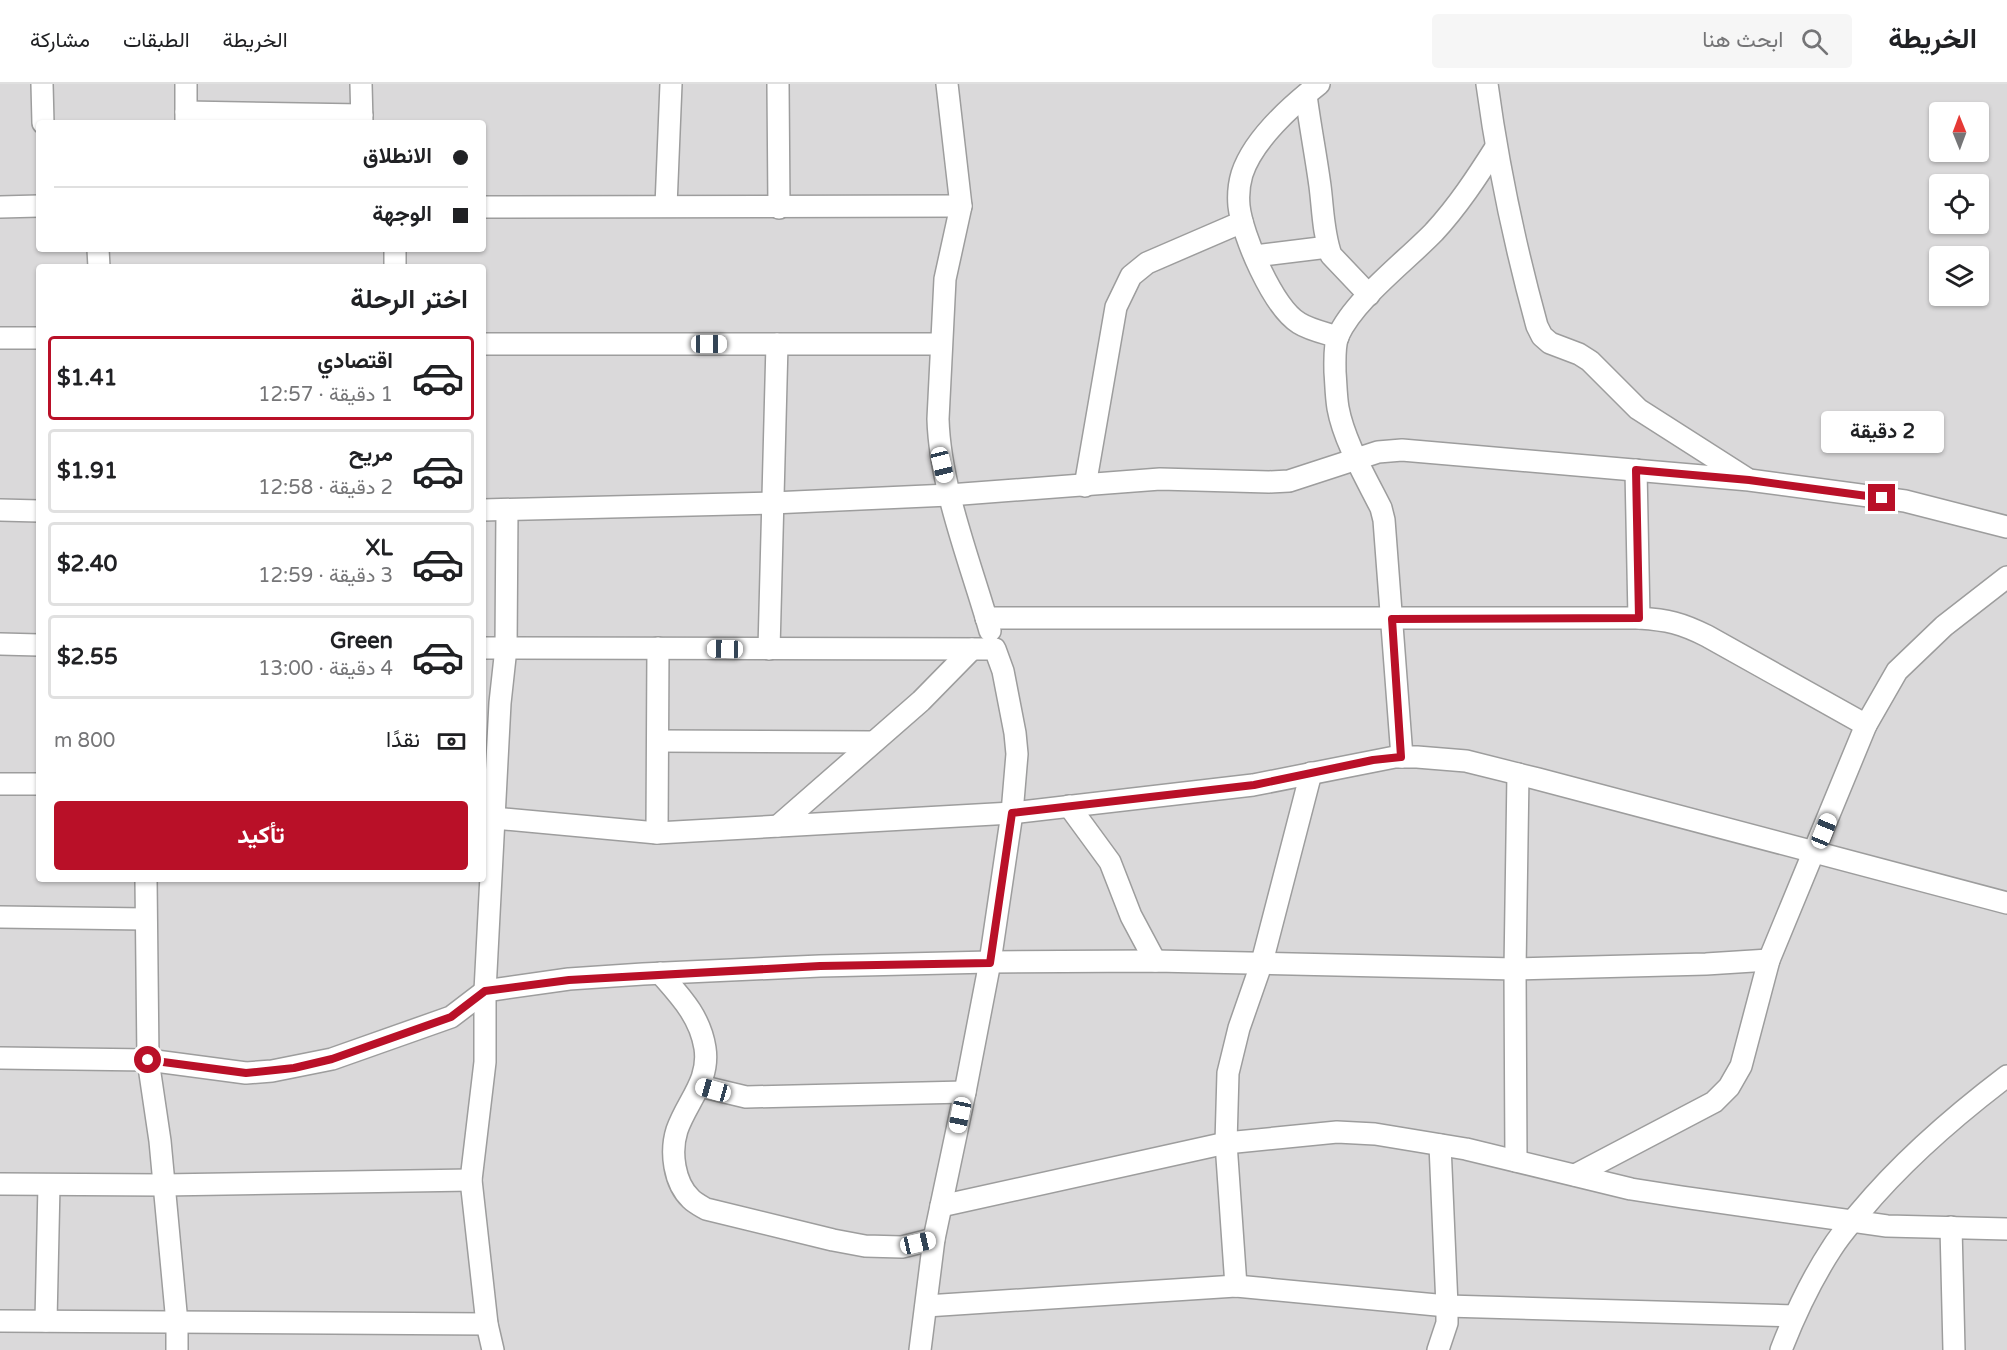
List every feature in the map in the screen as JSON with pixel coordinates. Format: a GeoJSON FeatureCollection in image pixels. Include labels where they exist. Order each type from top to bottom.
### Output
{"type":"FeatureCollection","features":[{"type":"Feature","properties":{"kind":"street"},"geometry":{"type":"LineString","coordinates":[[42,84],[43,120]]}},
{"type":"Feature","properties":{"kind":"street"},"geometry":{"type":"LineString","coordinates":[[186,84],[186,118],[362,119],[361,84]]}},
{"type":"Feature","properties":{"kind":"street"},"geometry":{"type":"LineString","coordinates":[[666,206],[671,84]]}},
{"type":"Feature","properties":{"kind":"street"},"geometry":{"type":"LineString","coordinates":[[778,84],[779,208]]}},
{"type":"Feature","properties":{"kind":"street"},"geometry":{"type":"LineString","coordinates":[[920,1350],[934,1239],[990,963],[1012,813],[1017,754],[1003,671],[949,495],[938,442],[945,279],[962,206],[947,84]]}},
{"type":"Feature","properties":{"kind":"street"},"geometry":{"type":"LineString","coordinates":[[1487,84],[1496,147],[1516,250],[1537,326],[1542,336],[1550,343],[1585,357],[1638,409],[1749,480]]}},
{"type":"Feature","properties":{"kind":"street"},"geometry":{"type":"LineString","coordinates":[[1312,90],[1328,247],[1331,255],[1369,295]]}},
{"type":"Feature","properties":{"kind":"street"},"geometry":{"type":"LineString","coordinates":[[1312,90],[1294,105],[1253,151],[1242,173],[1238,190],[1239,207],[1242,222],[1255,256],[1286,312],[1298,322],[1338,337]]}},
{"type":"Feature","properties":{"kind":"street"},"geometry":{"type":"LineString","coordinates":[[1401,757],[1384,520],[1381,508],[1343,428],[1338,410],[1335,360],[1338,337],[1353,313],[1369,295],[1441,224],[1465,194],[1496,147]]}},
{"type":"Feature","properties":{"kind":"street"},"geometry":{"type":"LineString","coordinates":[[0,207],[36,206]]}},
{"type":"Feature","properties":{"kind":"street"},"geometry":{"type":"LineString","coordinates":[[486,207],[962,206]]}},
{"type":"Feature","properties":{"kind":"street"},"geometry":{"type":"LineString","coordinates":[[1085,486],[1116,307],[1131,276],[1147,263],[1242,222]]}},
{"type":"Feature","properties":{"kind":"street"},"geometry":{"type":"LineString","coordinates":[[1255,256],[1328,247]]}},
{"type":"Feature","properties":{"kind":"street"},"geometry":{"type":"LineString","coordinates":[[0,338],[36,338]]}},
{"type":"Feature","properties":{"kind":"street"},"geometry":{"type":"LineString","coordinates":[[486,344],[941,344]]}},
{"type":"Feature","properties":{"kind":"street"},"geometry":{"type":"LineString","coordinates":[[769,649],[777,344]]}},
{"type":"Feature","properties":{"kind":"street"},"geometry":{"type":"LineString","coordinates":[[486,510],[772,504],[949,495],[1160,479],[1269,483],[1289,481],[1378,452],[1420,450],[1749,480],[1905,501],[2007,526]]}},
{"type":"Feature","properties":{"kind":"street"},"geometry":{"type":"LineString","coordinates":[[1636,470],[1639,618]]}},
{"type":"Feature","properties":{"kind":"street"},"geometry":{"type":"LineString","coordinates":[[0,510],[36,510]]}},
{"type":"Feature","properties":{"kind":"street"},"geometry":{"type":"LineString","coordinates":[[493,1350],[487,1324],[471,1180],[485,1062],[485,991],[494,818],[491,704],[506,648],[507,510]]}},
{"type":"Feature","properties":{"kind":"street"},"geometry":{"type":"LineString","coordinates":[[1575,1175],[1714,1102],[1729,1087],[1741,1066],[1769,960],[1866,725],[1896,671],[1944,626],[2007,577]]}},
{"type":"Feature","properties":{"kind":"street"},"geometry":{"type":"LineString","coordinates":[[986,618],[1639,618],[1668,620],[1685,625],[1866,725]]}},
{"type":"Feature","properties":{"kind":"street"},"geometry":{"type":"LineString","coordinates":[[0,644],[36,645]]}},
{"type":"Feature","properties":{"kind":"street"},"geometry":{"type":"LineString","coordinates":[[486,648],[995,649]]}},
{"type":"Feature","properties":{"kind":"street"},"geometry":{"type":"LineString","coordinates":[[657,833],[658,648]]}},
{"type":"Feature","properties":{"kind":"street"},"geometry":{"type":"LineString","coordinates":[[778,826],[933,690],[972,649]]}},
{"type":"Feature","properties":{"kind":"street"},"geometry":{"type":"LineString","coordinates":[[658,741],[873,742]]}},
{"type":"Feature","properties":{"kind":"street"},"geometry":{"type":"LineString","coordinates":[[494,818],[657,833],[1012,813],[1254,785],[1373,760],[1401,757],[1466,761],[2007,903]]}},
{"type":"Feature","properties":{"kind":"street"},"geometry":{"type":"LineString","coordinates":[[1236,1286],[1226,1143],[1228,1073],[1239,1028],[1262,962],[1311,773]]}},
{"type":"Feature","properties":{"kind":"street"},"geometry":{"type":"LineString","coordinates":[[1516,1161],[1515,969],[1518,774]]}},
{"type":"Feature","properties":{"kind":"street"},"geometry":{"type":"LineString","coordinates":[[0,783],[36,784]]}},
{"type":"Feature","properties":{"kind":"street"},"geometry":{"type":"LineString","coordinates":[[1069,806],[1110,862],[1131,916],[1155,960]]}},
{"type":"Feature","properties":{"kind":"street"},"geometry":{"type":"LineString","coordinates":[[146,882],[148,1060],[160,1141],[177,1323],[177,1350]]}},
{"type":"Feature","properties":{"kind":"street"},"geometry":{"type":"LineString","coordinates":[[0,917],[146,919]]}},
{"type":"Feature","properties":{"kind":"street"},"geometry":{"type":"LineString","coordinates":[[0,1058],[148,1060],[246,1073],[294,1068],[332,1059],[451,1017],[485,991],[569,980],[660,973],[820,966],[1155,960],[1515,969],[1769,960]]}},
{"type":"Feature","properties":{"kind":"street"},"geometry":{"type":"LineString","coordinates":[[660,973],[690,1008],[700,1026],[705,1050],[705,1071],[700,1086],[677,1130],[674,1151],[674,1166],[682,1189],[692,1201],[706,1209],[865,1246],[902,1246],[934,1239]]}},
{"type":"Feature","properties":{"kind":"street"},"geometry":{"type":"LineString","coordinates":[[1781,1350],[1794,1316],[1832,1247],[1852,1221],[1881,1186],[1917,1149],[1960,1111],[2007,1076]]}},
{"type":"Feature","properties":{"kind":"street"},"geometry":{"type":"LineString","coordinates":[[700,1086],[746,1097],[965,1092]]}},
{"type":"Feature","properties":{"kind":"street"},"geometry":{"type":"LineString","coordinates":[[941,1206],[1226,1143],[1337,1132],[1375,1134],[1440,1145],[1662,1194],[1887,1226],[2007,1229]]}},
{"type":"Feature","properties":{"kind":"street"},"geometry":{"type":"LineString","coordinates":[[1438,1350],[1447,1323],[1448,1306],[1440,1145]]}},
{"type":"Feature","properties":{"kind":"street"},"geometry":{"type":"LineString","coordinates":[[0,1184],[163,1185],[471,1180]]}},
{"type":"Feature","properties":{"kind":"street"},"geometry":{"type":"LineString","coordinates":[[46,1321],[49,1185]]}},
{"type":"Feature","properties":{"kind":"street"},"geometry":{"type":"LineString","coordinates":[[1951,1227],[1954,1350]]}},
{"type":"Feature","properties":{"kind":"street"},"geometry":{"type":"LineString","coordinates":[[926,1306],[1236,1286],[1448,1306],[1794,1316]]}},
{"type":"Feature","properties":{"kind":"street"},"geometry":{"type":"LineString","coordinates":[[0,1322],[487,1324]]}},
{"type":"Feature","properties":{"kind":"shaded area"},"geometry":{"type":"Polygon","coordinates":[[[0,84],[2007,84],[2007,1350],[0,1350],[0,84]]]}},
{"type":"Feature","properties":{"kind":"route"},"geometry":{"type":"LineString","coordinates":[[148,1060],[246,1073],[294,1068],[332,1059],[451,1017],[485,991],[569,980],[643,974],[820,966],[990,963],[1012,813],[1254,785],[1373,760],[1401,757],[1392,619],[1639,618],[1636,470],[1749,480],[1882,498]]}}]}
